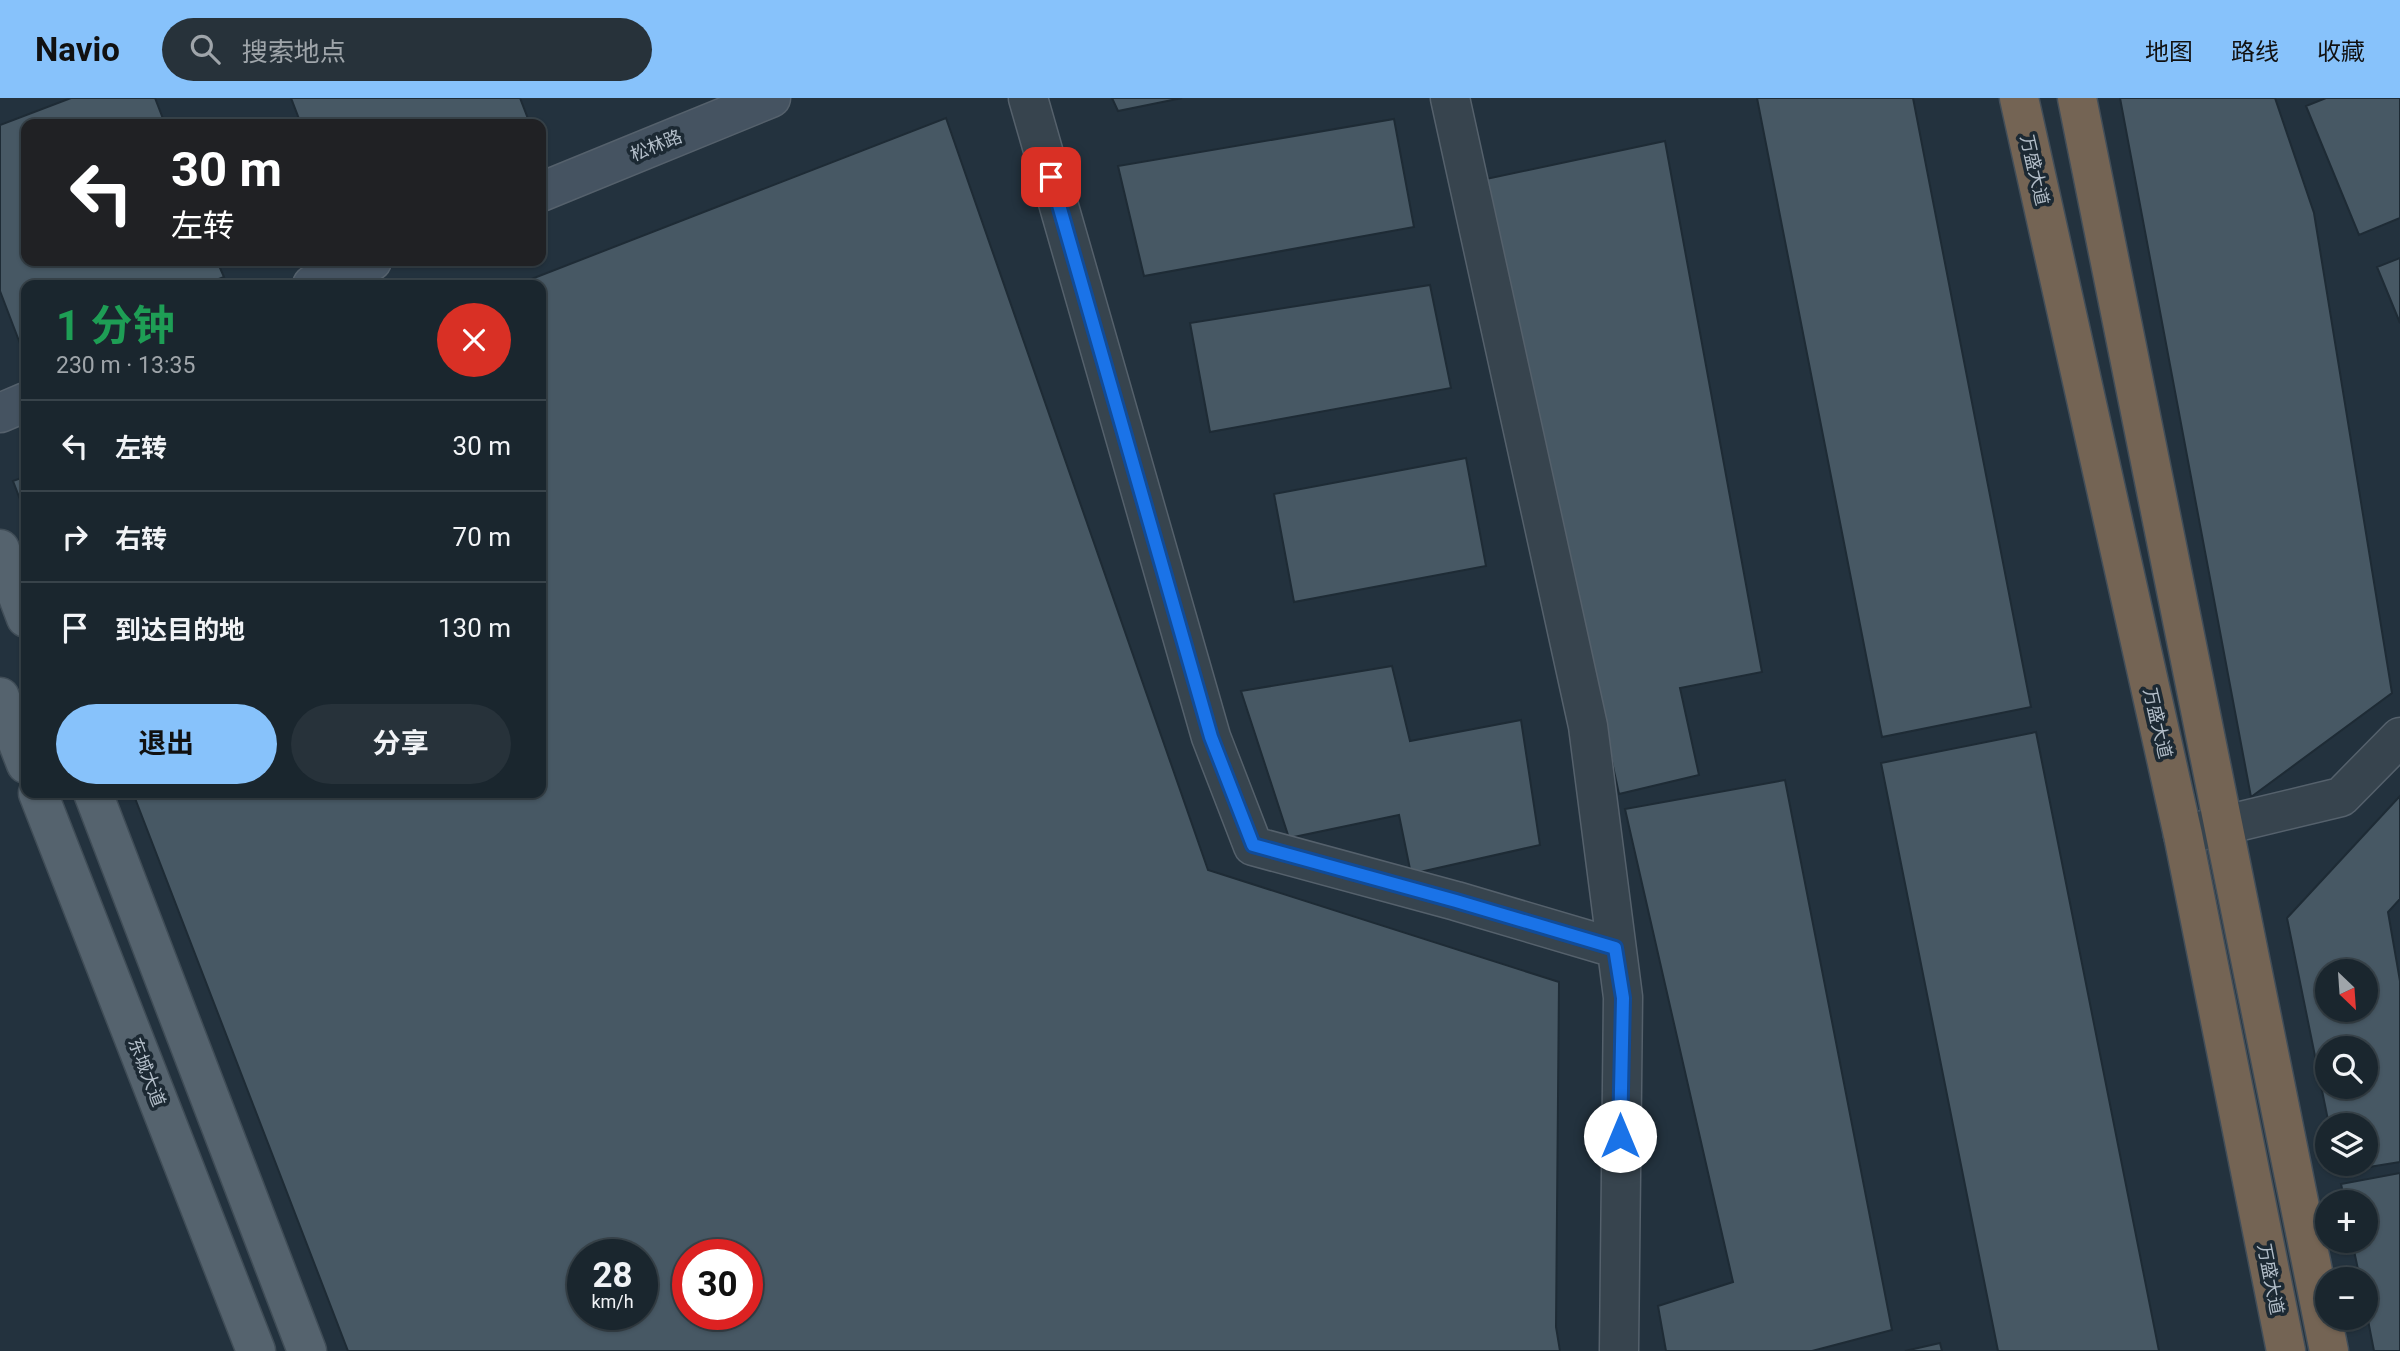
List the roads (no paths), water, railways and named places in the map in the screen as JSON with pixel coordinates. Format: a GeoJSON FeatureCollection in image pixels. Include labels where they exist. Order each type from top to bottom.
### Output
{"type":"FeatureCollection","features":[{"type":"Feature","properties":{"kind":"highway","name":"万盛大道"},"geometry":{"type":"LineString","coordinates":[[2019,98],[2183,835],[2286,1351]]}},
{"type":"Feature","properties":{"kind":"highway"},"geometry":{"type":"LineString","coordinates":[[2077,98],[2329,1351]]}},
{"type":"Feature","properties":{"kind":"main road"},"geometry":{"type":"LineString","coordinates":[[0,549],[21,605]]}},
{"type":"Feature","properties":{"kind":"main road"},"geometry":{"type":"LineString","coordinates":[[0,697],[21,751]]}},
{"type":"Feature","properties":{"kind":"main road","name":"东城大道"},"geometry":{"type":"LineString","coordinates":[[39,798],[257,1351]]}},
{"type":"Feature","properties":{"kind":"main road"},"geometry":{"type":"LineString","coordinates":[[95,798],[307,1351]]}},
{"type":"Feature","properties":{"kind":"street","name":"松林路"},"geometry":{"type":"LineString","coordinates":[[546,190],[771,98]]}},
{"type":"Feature","properties":{"kind":"street"},"geometry":{"type":"LineString","coordinates":[[1028,98],[1211,737],[1253,845],[1615,948]]}},
{"type":"Feature","properties":{"kind":"street"},"geometry":{"type":"LineString","coordinates":[[1450,98],[1588,726],[1623,998],[1619,1351]]}},
{"type":"Feature","properties":{"kind":"street"},"geometry":{"type":"LineString","coordinates":[[324,280],[360,266]]}},
{"type":"Feature","properties":{"kind":"street"},"geometry":{"type":"LineString","coordinates":[[0,413],[21,404]]}},
{"type":"Feature","properties":{"kind":"street"},"geometry":{"type":"LineString","coordinates":[[2183,835],[2341,797],[2400,737]]}}]}
